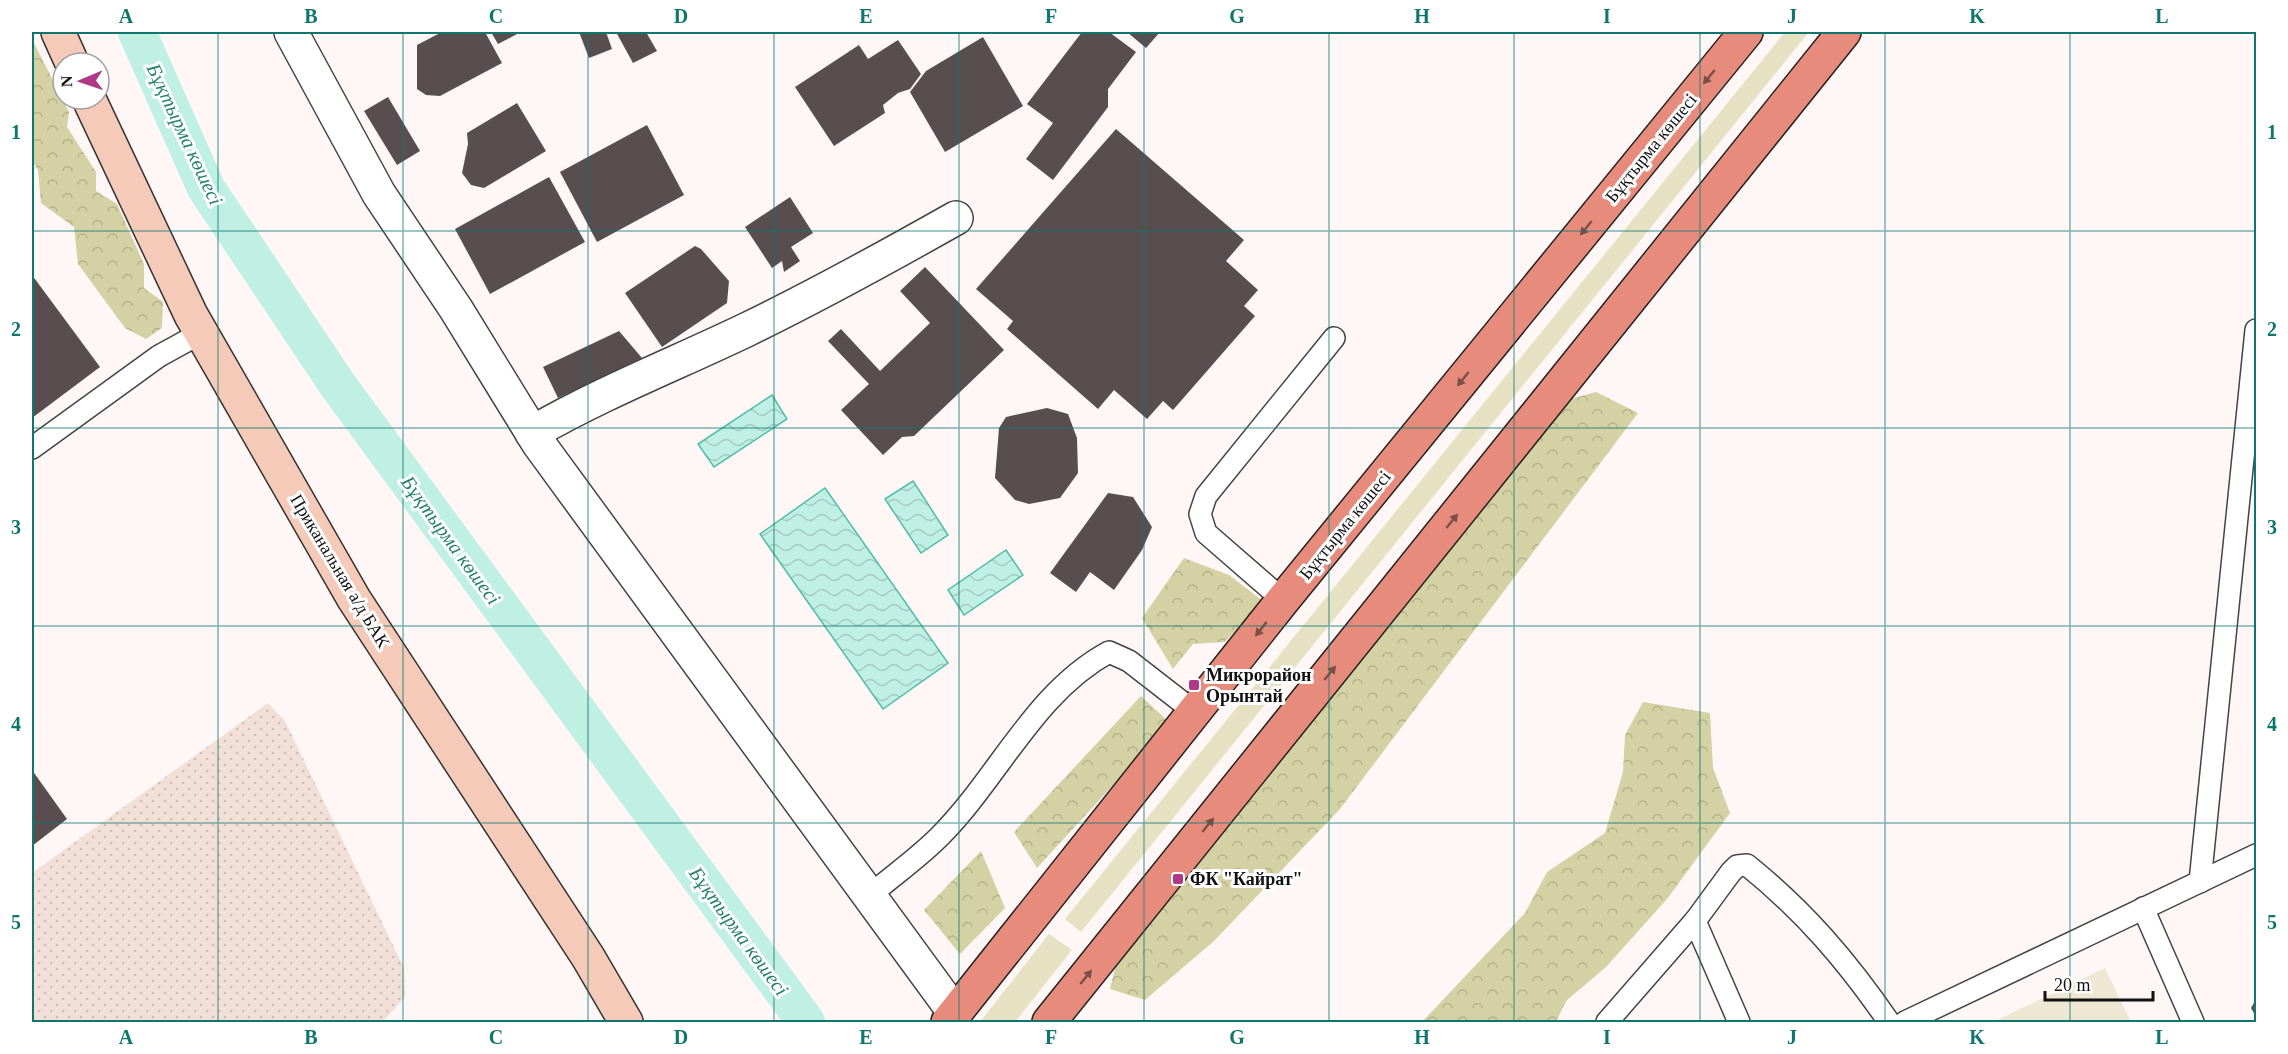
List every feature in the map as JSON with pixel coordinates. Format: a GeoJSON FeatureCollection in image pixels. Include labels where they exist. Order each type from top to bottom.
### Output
{"type":"FeatureCollection","features":[{"type":"Feature","properties":{"kind":"main road"},"geometry":{"type":"LineString","coordinates":[[58,32],[67,51]]}},
{"type":"Feature","properties":{"kind":"main road","name":"Бұқтырма көшесі"},"geometry":{"type":"LineString","coordinates":[[952,1018],[1284,600],[1746,32]]}},
{"type":"Feature","properties":{"kind":"main road"},"geometry":{"type":"LineString","coordinates":[[1049,1023],[1844,32]]}},
{"type":"Feature","properties":{"kind":"main road","name":"Приканальная а/д БАК"},"geometry":{"type":"LineString","coordinates":[[95,111],[201,333],[354,599],[588,957],[619,1020]]}},
{"type":"Feature","properties":{"kind":"street"},"geometry":{"type":"LineString","coordinates":[[294,32],[379,194],[456,309],[532,433],[868,897],[952,1018]]}},
{"type":"Feature","properties":{"kind":"street"},"geometry":{"type":"LineString","coordinates":[[532,433],[589,400],[744,331],[840,283],[956,219]]}},
{"type":"Feature","properties":{"kind":"lane"},"geometry":{"type":"LineString","coordinates":[[2200,882],[2256,330]]}},
{"type":"Feature","properties":{"kind":"lane"},"geometry":{"type":"LineString","coordinates":[[32,448],[159,357],[201,333]]}},
{"type":"Feature","properties":{"kind":"lane"},"geometry":{"type":"LineString","coordinates":[[1284,600],[1206,533],[1200,514],[1206,496],[1334,338]]}},
{"type":"Feature","properties":{"kind":"lane"},"geometry":{"type":"LineString","coordinates":[[868,897],[942,834],[1052,697],[1086,665],[1109,652],[1129,661],[1196,713]]}},
{"type":"Feature","properties":{"kind":"lane"},"geometry":{"type":"LineString","coordinates":[[1905,1023],[2256,855]]}},
{"type":"Feature","properties":{"kind":"lane"},"geometry":{"type":"LineString","coordinates":[[1607,1023],[1626,1014],[1731,872],[1737,866],[1747,865],[1778,890],[1822,934],[1851,967],[1889,1023]]}},
{"type":"Feature","properties":{"kind":"lane"},"geometry":{"type":"LineString","coordinates":[[2143,908],[2193,1023]]}},
{"type":"Feature","properties":{"kind":"lane"},"geometry":{"type":"LineString","coordinates":[[1695,921],[1739,1023]]}},
{"type":"Feature","properties":{"kind":"shaded area"},"geometry":{"type":"Polygon","coordinates":[[[1785,32],[1809,32],[1081,932],[1065,919],[1785,32]]]}},
{"type":"Feature","properties":{"kind":"shaded area"},"geometry":{"type":"Polygon","coordinates":[[[268,703],[285,721],[404,968],[405,997],[383,1022],[32,1022],[32,873],[268,703]]]}},
{"type":"Feature","properties":{"kind":"shaded area"},"geometry":{"type":"Polygon","coordinates":[[[1049,934],[1072,950],[1015,1022],[980,1022],[1049,934]]]}},
{"type":"Feature","properties":{"kind":"shaded area"},"geometry":{"type":"Polygon","coordinates":[[[2105,968],[2131,1022],[1993,1022],[2105,968]]]}},
{"type":"Feature","properties":{"kind":"green space"},"geometry":{"type":"Polygon","coordinates":[[[32,39],[51,76],[51,111],[68,111],[67,127],[96,172],[96,191],[117,204],[144,264],[144,288],[163,302],[162,328],[146,339],[125,328],[78,264],[74,227],[41,203],[38,170],[32,161],[32,39]]]}},
{"type":"Feature","properties":{"kind":"green space"},"geometry":{"type":"Polygon","coordinates":[[[1596,392],[1638,413],[1340,809],[1214,941],[1145,1000],[1110,989],[1119,951],[1559,402],[1596,392]]]}},
{"type":"Feature","properties":{"kind":"green space"},"geometry":{"type":"Polygon","coordinates":[[[1184,558],[1229,575],[1263,601],[1225,642],[1193,644],[1173,669],[1142,618],[1184,558]]]}},
{"type":"Feature","properties":{"kind":"green space"},"geometry":{"type":"Polygon","coordinates":[[[1141,696],[1170,723],[1037,868],[1014,832],[1141,696]]]}},
{"type":"Feature","properties":{"kind":"green space"},"geometry":{"type":"Polygon","coordinates":[[[1643,702],[1710,713],[1713,768],[1730,813],[1667,899],[1606,967],[1566,1001],[1556,1022],[1422,1022],[1525,913],[1547,872],[1605,833],[1623,772],[1625,735],[1643,702]]]}},
{"type":"Feature","properties":{"kind":"green space"},"geometry":{"type":"Polygon","coordinates":[[[981,851],[1005,908],[960,954],[924,910],[981,851]]]}},
{"type":"Feature","properties":{"kind":"water"},"geometry":{"type":"Polygon","coordinates":[[[772,395],[787,419],[714,467],[698,444],[772,395]]]}},
{"type":"Feature","properties":{"kind":"water"},"geometry":{"type":"Polygon","coordinates":[[[913,481],[948,535],[921,553],[885,499],[913,481]]]}},
{"type":"Feature","properties":{"kind":"water"},"geometry":{"type":"Polygon","coordinates":[[[825,488],[948,663],[883,709],[760,534],[825,488]]]}},
{"type":"Feature","properties":{"kind":"water"},"geometry":{"type":"Polygon","coordinates":[[[1006,550],[1023,575],[964,615],[948,590],[1006,550]]]}},
{"type":"Feature","properties":{"kind":"building"},"geometry":{"type":"Polygon","coordinates":[[[442,32],[485,32],[502,63],[440,96],[426,95],[417,89],[417,45],[442,32]]]}},
{"type":"Feature","properties":{"kind":"building"},"geometry":{"type":"Polygon","coordinates":[[[491,32],[521,32],[498,44],[491,32]]]}},
{"type":"Feature","properties":{"kind":"building"},"geometry":{"type":"Polygon","coordinates":[[[579,32],[606,32],[612,49],[589,58],[579,32]]]}},
{"type":"Feature","properties":{"kind":"building"},"geometry":{"type":"Polygon","coordinates":[[[616,32],[646,32],[657,51],[633,63],[616,32]]]}},
{"type":"Feature","properties":{"kind":"building"},"geometry":{"type":"Polygon","coordinates":[[[1082,32],[1109,32],[1136,52],[1108,89],[1108,107],[1053,180],[1026,159],[1053,123],[1027,104],[1082,32]]]}},
{"type":"Feature","properties":{"kind":"building"},"geometry":{"type":"Polygon","coordinates":[[[1127,32],[1160,32],[1146,48],[1127,32]]]}},
{"type":"Feature","properties":{"kind":"building"},"geometry":{"type":"Polygon","coordinates":[[[983,37],[1023,106],[945,152],[910,92],[926,71],[983,37]]]}},
{"type":"Feature","properties":{"kind":"building"},"geometry":{"type":"Polygon","coordinates":[[[898,40],[921,74],[910,89],[898,93],[883,105],[885,113],[834,146],[795,87],[859,45],[868,59],[898,40]]]}},
{"type":"Feature","properties":{"kind":"building"},"geometry":{"type":"Polygon","coordinates":[[[388,97],[420,151],[397,165],[364,111],[388,97]]]}},
{"type":"Feature","properties":{"kind":"building"},"geometry":{"type":"Polygon","coordinates":[[[517,103],[546,151],[484,188],[471,185],[462,173],[468,144],[467,133],[517,103]]]}},
{"type":"Feature","properties":{"kind":"building"},"geometry":{"type":"Polygon","coordinates":[[[647,125],[684,195],[597,242],[560,172],[647,125]]]}},
{"type":"Feature","properties":{"kind":"building"},"geometry":{"type":"Polygon","coordinates":[[[1116,129],[1244,240],[1226,261],[1258,290],[1244,306],[1255,316],[1173,410],[1163,401],[1147,419],[1114,390],[1098,409],[1007,329],[1013,321],[976,289],[1116,129]]]}},
{"type":"Feature","properties":{"kind":"building"},"geometry":{"type":"Polygon","coordinates":[[[549,177],[585,242],[490,294],[455,229],[549,177]]]}},
{"type":"Feature","properties":{"kind":"building"},"geometry":{"type":"Polygon","coordinates":[[[790,197],[813,233],[791,247],[800,261],[784,272],[782,261],[772,268],[745,227],[790,197]]]}},
{"type":"Feature","properties":{"kind":"building"},"geometry":{"type":"Polygon","coordinates":[[[695,246],[701,249],[729,281],[727,303],[662,347],[625,293],[695,246]]]}},
{"type":"Feature","properties":{"kind":"building"},"geometry":{"type":"Polygon","coordinates":[[[925,267],[1004,350],[914,436],[902,437],[883,455],[841,410],[869,384],[828,341],[841,329],[880,371],[930,323],[900,291],[925,267]]]}},
{"type":"Feature","properties":{"kind":"building"},"geometry":{"type":"Polygon","coordinates":[[[32,275],[100,367],[32,418],[32,275]]]}},
{"type":"Feature","properties":{"kind":"building"},"geometry":{"type":"Polygon","coordinates":[[[619,331],[642,358],[558,398],[543,367],[619,331]]]}},
{"type":"Feature","properties":{"kind":"building"},"geometry":{"type":"Polygon","coordinates":[[[1047,408],[1068,414],[1077,438],[1078,473],[1060,498],[1029,504],[1015,500],[995,478],[999,428],[1006,417],[1047,408]]]}},
{"type":"Feature","properties":{"kind":"building"},"geometry":{"type":"Polygon","coordinates":[[[1108,493],[1133,497],[1152,527],[1142,550],[1114,590],[1090,572],[1076,592],[1050,573],[1108,493]]]}},
{"type":"Feature","properties":{"kind":"building"},"geometry":{"type":"Polygon","coordinates":[[[32,770],[67,819],[32,846],[32,770]]]}},
{"type":"Feature","properties":{"kind":"building"},"geometry":{"type":"Polygon","coordinates":[[[2256,999],[2256,1017],[2251,1008],[2256,999]]]}},
{"type":"Feature","properties":{"kind":"waterway","name":"Бұқтырма көшесі"},"geometry":{"type":"LineString","coordinates":[[137,32],[206,188],[337,384],[806,1022]]}},
{"type":"Feature","properties":{"kind":"place","name":"Микрорайон Орынтай"},"geometry":{"type":"Point","coordinates":[1194,685]}},
{"type":"Feature","properties":{"kind":"place","name":"ФК \"Кайрат\""},"geometry":{"type":"Point","coordinates":[1178,879]}}]}
